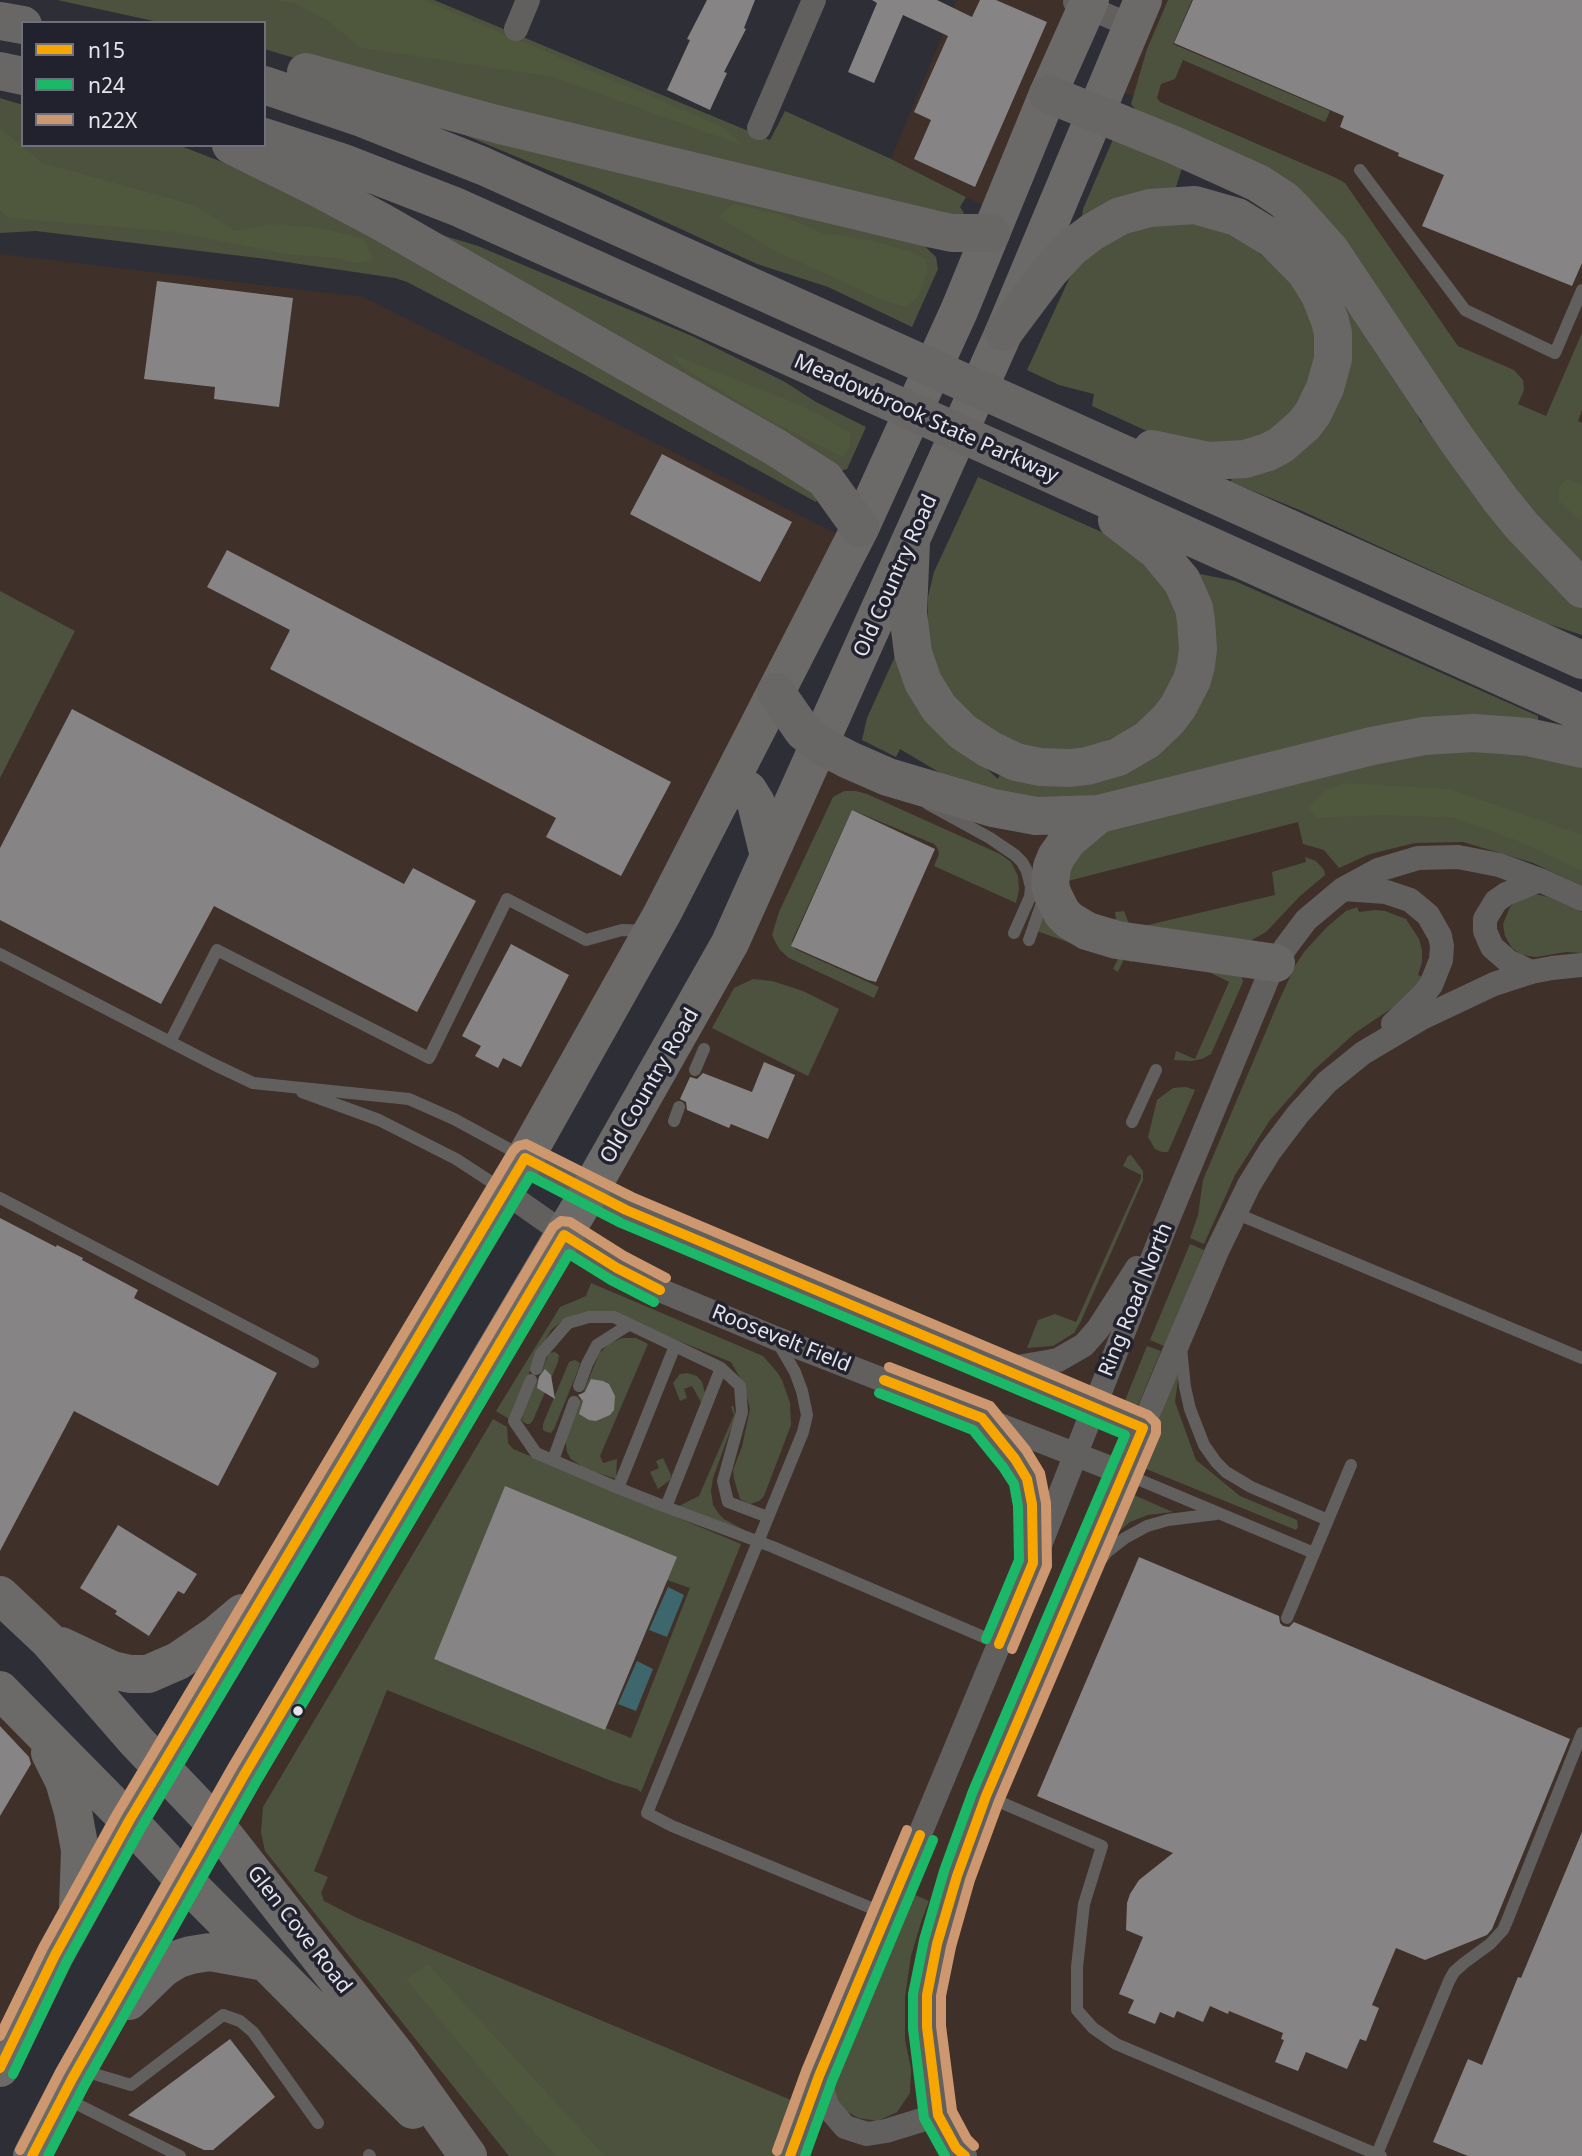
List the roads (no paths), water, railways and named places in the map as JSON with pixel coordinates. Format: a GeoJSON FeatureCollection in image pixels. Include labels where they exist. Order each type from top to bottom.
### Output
{"type":"FeatureCollection","features":[{"type":"Feature","properties":{"kind":"highway"},"geometry":{"type":"LineString","coordinates":[[0,21],[21,25]]}},
{"type":"Feature","properties":{"kind":"highway"},"geometry":{"type":"LineString","coordinates":[[266,64],[285,66],[346,85],[496,124],[944,232],[991,233]]}},
{"type":"Feature","properties":{"kind":"highway"},"geometry":{"type":"LineString","coordinates":[[0,71],[21,76]]}},
{"type":"Feature","properties":{"kind":"highway"},"geometry":{"type":"LineString","coordinates":[[266,86],[373,122],[463,158],[1582,660]]}},
{"type":"Feature","properties":{"kind":"highway"},"geometry":{"type":"LineString","coordinates":[[1048,94],[1258,183],[1284,200],[1330,250],[1457,440],[1500,499],[1582,589]]}},
{"type":"Feature","properties":{"kind":"highway","name":"Meadowbrook State Parkway"},"geometry":{"type":"LineString","coordinates":[[266,138],[341,162],[457,207],[1582,713]]}},
{"type":"Feature","properties":{"kind":"highway"},"geometry":{"type":"LineString","coordinates":[[235,147],[380,221],[775,447],[825,479],[860,528]]}},
{"type":"Feature","properties":{"kind":"highway"},"geometry":{"type":"LineString","coordinates":[[1004,332],[1049,272],[1071,248],[1120,216],[1150,208],[1195,205],[1237,217],[1262,231],[1285,249],[1314,284],[1330,321],[1333,359],[1325,388],[1313,413],[1304,425],[1282,444],[1268,452],[1245,458],[1209,461],[1081,434]]}},
{"type":"Feature","properties":{"kind":"highway"},"geometry":{"type":"LineString","coordinates":[[911,542],[908,613],[913,653],[926,688],[945,715],[970,737],[1016,762],[1040,767],[1070,768],[1111,759],[1147,740],[1178,708],[1192,680],[1196,665],[1196,621],[1188,593],[1167,561],[1071,485]]}},
{"type":"Feature","properties":{"kind":"highway"},"geometry":{"type":"LineString","coordinates":[[776,692],[803,731],[820,745],[888,777],[1016,813],[1056,817],[1099,814],[1372,746],[1424,736],[1473,733],[1502,735],[1528,737],[1582,748]]}},
{"type":"Feature","properties":{"kind":"highway"},"geometry":{"type":"LineString","coordinates":[[1099,814],[1061,849],[1052,867],[1049,883],[1056,903],[1062,913],[1077,926],[1100,936],[1276,963]]}},
{"type":"Feature","properties":{"kind":"main road"},"geometry":{"type":"LineString","coordinates":[[0,2068],[78,1913],[129,1821],[505,1192],[653,932],[860,528],[959,311],[1083,2]]}},
{"type":"Feature","properties":{"kind":"main road","name":"Old Country Road"},"geometry":{"type":"LineString","coordinates":[[32,2156],[96,2036],[216,1825],[564,1235],[730,943],[1004,332],[1138,13]]}},
{"type":"Feature","properties":{"kind":"main road"},"geometry":{"type":"LineString","coordinates":[[732,780],[748,790],[757,803],[769,856]]}},
{"type":"Feature","properties":{"kind":"main road"},"geometry":{"type":"LineString","coordinates":[[49,1641],[112,1670],[148,1674],[178,1661],[216,1635],[265,1592]]}},
{"type":"Feature","properties":{"kind":"main road","name":"Glen Cove Road"},"geometry":{"type":"LineString","coordinates":[[0,1595],[49,1641],[160,1768],[216,1825],[397,2056],[468,2156]]}},
{"type":"Feature","properties":{"kind":"main road","name":"Glen Cove Road"},"geometry":{"type":"LineString","coordinates":[[0,1690],[185,1881],[459,2156]]}},
{"type":"Feature","properties":{"kind":"main road"},"geometry":{"type":"LineString","coordinates":[[38,1729],[70,1797],[80,1850],[78,1913]]}},
{"type":"Feature","properties":{"kind":"main road"},"geometry":{"type":"LineString","coordinates":[[96,2036],[144,1985],[178,1959],[210,1952],[265,1962]]}},
{"type":"Feature","properties":{"kind":"street"},"geometry":{"type":"LineString","coordinates":[[516,29],[528,0]]}},
{"type":"Feature","properties":{"kind":"street"},"geometry":{"type":"LineString","coordinates":[[759,128],[814,0]]}},
{"type":"Feature","properties":{"kind":"street"},"geometry":{"type":"LineString","coordinates":[[1083,2],[1138,13]]}},
{"type":"Feature","properties":{"kind":"street","name":"Ring Road North"},"geometry":{"type":"LineString","coordinates":[[790,2156],[819,2076],[1033,1563],[1166,1224],[1276,963],[1306,920],[1343,889],[1369,874],[1418,858],[1439,856],[1499,865],[1582,899]]}},
{"type":"Feature","properties":{"kind":"street"},"geometry":{"type":"LineString","coordinates":[[1531,972],[1508,961],[1492,947],[1485,931],[1485,919],[1496,901],[1539,880]]}},
{"type":"Feature","properties":{"kind":"street"},"geometry":{"type":"LineString","coordinates":[[965,2156],[956,2148],[938,2115],[927,2027],[927,1996],[937,1944],[986,1796],[1235,1213],[1260,1166],[1297,1114],[1327,1082],[1363,1053],[1423,995],[1431,985],[1441,960],[1442,946],[1434,924],[1428,915],[1410,900],[1386,892],[1343,889]]}},
{"type":"Feature","properties":{"kind":"street"},"geometry":{"type":"LineString","coordinates":[[1363,1053],[1469,994],[1531,972],[1582,965]]}},
{"type":"Feature","properties":{"kind":"street"},"geometry":{"type":"LineString","coordinates":[[525,1158],[626,1210],[1143,1428]]}},
{"type":"Feature","properties":{"kind":"street","name":"Roosevelt Field"},"geometry":{"type":"LineString","coordinates":[[505,1192],[564,1235],[650,1286],[775,1338],[1123,1474]]}},
{"type":"Feature","properties":{"kind":"street"},"geometry":{"type":"LineString","coordinates":[[1004,1369],[1058,1360],[1084,1345],[1098,1329],[1166,1224]]}},
{"type":"Feature","properties":{"kind":"street"},"geometry":{"type":"LineString","coordinates":[[982,1418],[1015,1458],[1027,1479],[1032,1504],[1033,1563]]}},
{"type":"Feature","properties":{"kind":"street"},"geometry":{"type":"LineString","coordinates":[[819,2076],[827,2106],[845,2127],[867,2134],[938,2115]]}},
{"type":"Feature","properties":{"kind":"lane"},"geometry":{"type":"LineString","coordinates":[[1360,170],[1465,310],[1555,353],[1582,290]]}},
{"type":"Feature","properties":{"kind":"lane"},"geometry":{"type":"LineString","coordinates":[[888,777],[942,814],[1003,847],[1022,862],[1030,879],[1030,897],[1014,933]]}},
{"type":"Feature","properties":{"kind":"lane"},"geometry":{"type":"LineString","coordinates":[[1029,940],[1049,883]]}},
{"type":"Feature","properties":{"kind":"lane"},"geometry":{"type":"LineString","coordinates":[[170,1042],[217,950],[429,1058],[507,899],[586,940],[630,929],[653,932]]}},
{"type":"Feature","properties":{"kind":"lane"},"geometry":{"type":"LineString","coordinates":[[0,954],[253,1083],[409,1098],[525,1158]]}},
{"type":"Feature","properties":{"kind":"lane"},"geometry":{"type":"LineString","coordinates":[[695,1070],[704,1049]]}},
{"type":"Feature","properties":{"kind":"lane"},"geometry":{"type":"LineString","coordinates":[[1132,1122],[1156,1070]]}},
{"type":"Feature","properties":{"kind":"lane"},"geometry":{"type":"LineString","coordinates":[[288,1087],[379,1120],[456,1159],[505,1192]]}},
{"type":"Feature","properties":{"kind":"lane"},"geometry":{"type":"LineString","coordinates":[[674,1121],[679,1107]]}},
{"type":"Feature","properties":{"kind":"lane"},"geometry":{"type":"LineString","coordinates":[[0,1198],[313,1362]]}},
{"type":"Feature","properties":{"kind":"lane"},"geometry":{"type":"LineString","coordinates":[[1235,1213],[1582,1358]]}},
{"type":"Feature","properties":{"kind":"lane"},"geometry":{"type":"LineString","coordinates":[[768,1517],[728,1502],[723,1481],[743,1412],[740,1385],[721,1368],[614,1317],[589,1317],[569,1323],[541,1354],[514,1421],[536,1453],[618,1488],[772,1547],[1000,1644]]}},
{"type":"Feature","properties":{"kind":"lane"},"geometry":{"type":"LineString","coordinates":[[579,1386],[597,1345],[630,1324]]}},
{"type":"Feature","properties":{"kind":"lane"},"geometry":{"type":"LineString","coordinates":[[775,1338],[795,1372],[802,1391],[807,1415],[800,1441],[647,1813],[672,1826],[886,1914]]}},
{"type":"Feature","properties":{"kind":"lane"},"geometry":{"type":"LineString","coordinates":[[1180,1340],[1190,1409],[1204,1445],[1216,1462],[1251,1488],[1328,1520]]}},
{"type":"Feature","properties":{"kind":"lane"},"geometry":{"type":"LineString","coordinates":[[618,1488],[675,1346]]}},
{"type":"Feature","properties":{"kind":"lane"},"geometry":{"type":"LineString","coordinates":[[666,1507],[721,1368]]}},
{"type":"Feature","properties":{"kind":"lane"},"geometry":{"type":"LineString","coordinates":[[553,1460],[574,1402]]}},
{"type":"Feature","properties":{"kind":"lane"},"geometry":{"type":"LineString","coordinates":[[1287,1618],[1351,1465]]}},
{"type":"Feature","properties":{"kind":"lane"},"geometry":{"type":"LineString","coordinates":[[1123,1474],[1314,1553]]}},
{"type":"Feature","properties":{"kind":"lane"},"geometry":{"type":"LineString","coordinates":[[1070,1599],[1107,1552],[1125,1538],[1147,1526],[1168,1520],[1219,1513]]}},
{"type":"Feature","properties":{"kind":"lane"},"geometry":{"type":"LineString","coordinates":[[986,1796],[1102,1846],[1084,1904],[1077,1967],[1077,2010],[1093,2028],[1116,2044],[1379,2155],[1449,1980],[1464,1963],[1490,1944],[1507,1922],[1582,1733]]}},
{"type":"Feature","properties":{"kind":"lane"},"geometry":{"type":"LineString","coordinates":[[70,2083],[131,2085],[223,2015],[240,2021],[253,2032],[318,2123]]}},
{"type":"Feature","properties":{"kind":"lane"},"geometry":{"type":"LineString","coordinates":[[70,2083],[180,2156]]}},
{"type":"Feature","properties":{"kind":"water"},"geometry":{"type":"Polygon","coordinates":[[[668,1587],[684,1595],[667,1637],[649,1630],[668,1587]]]}},
{"type":"Feature","properties":{"kind":"water"},"geometry":{"type":"Polygon","coordinates":[[[637,1661],[653,1669],[636,1711],[618,1704],[637,1661]]]}}]}
